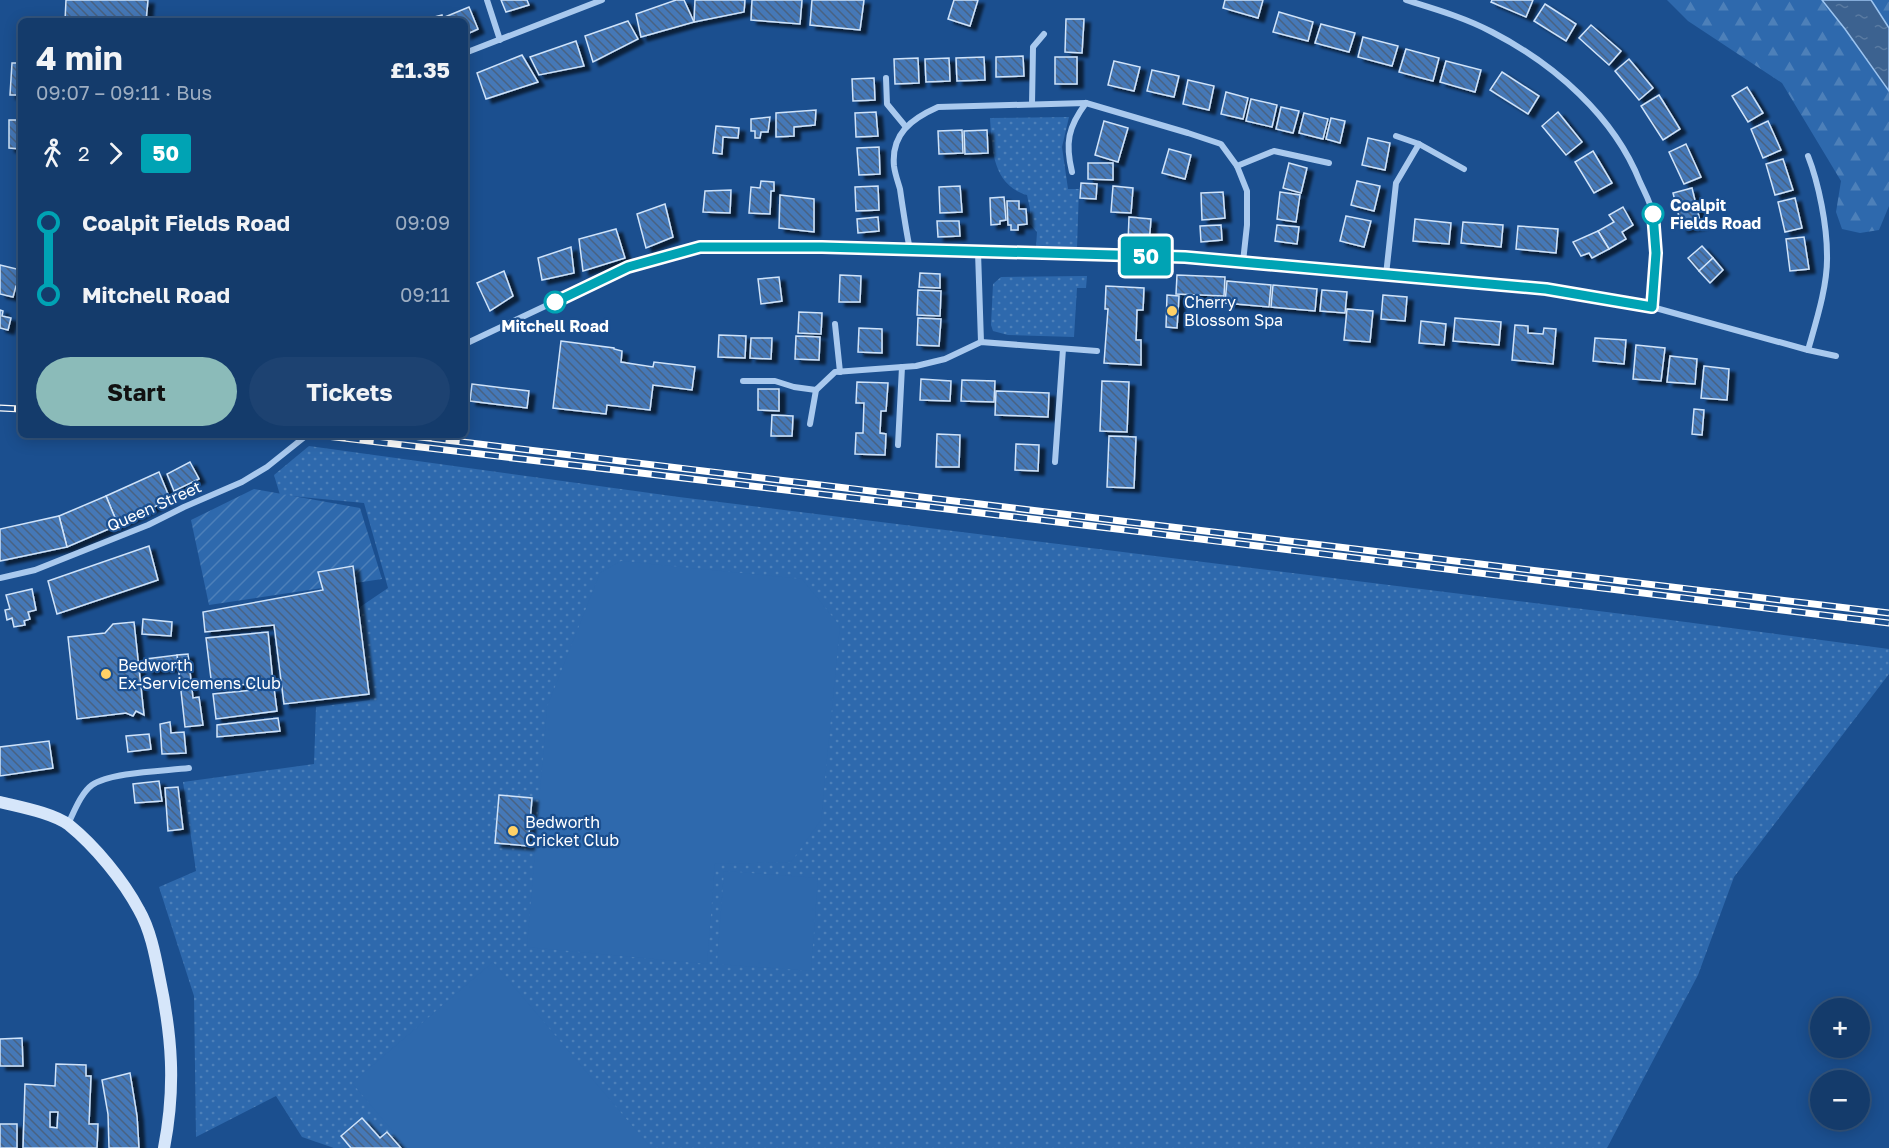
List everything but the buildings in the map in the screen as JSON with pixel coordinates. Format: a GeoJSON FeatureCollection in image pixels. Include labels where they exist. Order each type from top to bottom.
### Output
{"type":"FeatureCollection","features":[{"type":"Feature","properties":{"kind":"main road"},"geometry":{"type":"LineString","coordinates":[[0,802],[40,813],[68,824],[106,862],[140,910],[155,954],[165,1004],[172,1060],[172,1096],[164,1148]]}},
{"type":"Feature","properties":{"kind":"street"},"geometry":{"type":"LineString","coordinates":[[487,0],[500,40]]}},
{"type":"Feature","properties":{"kind":"street"},"geometry":{"type":"LineString","coordinates":[[468,52],[602,0]]}},
{"type":"Feature","properties":{"kind":"street"},"geometry":{"type":"LineString","coordinates":[[1406,0],[1491,31],[1535,57],[1576,91],[1610,127],[1634,165],[1653,214],[1656,253],[1652,307]]}},
{"type":"Feature","properties":{"kind":"street"},"geometry":{"type":"LineString","coordinates":[[1032,104],[1032,47],[1044,33]]}},
{"type":"Feature","properties":{"kind":"street"},"geometry":{"type":"LineString","coordinates":[[886,78],[887,104],[906,127]]}},
{"type":"Feature","properties":{"kind":"street"},"geometry":{"type":"LineString","coordinates":[[1072,172],[1067,150],[1074,119],[1086,103]]}},
{"type":"Feature","properties":{"kind":"street"},"geometry":{"type":"LineString","coordinates":[[910,250],[894,168],[894,150],[901,132],[918,116],[938,107],[1086,103],[1221,144],[1237,166],[1247,191],[1247,225],[1243,262]]}},
{"type":"Feature","properties":{"kind":"street"},"geometry":{"type":"LineString","coordinates":[[1396,136],[1419,144],[1464,169]]}},
{"type":"Feature","properties":{"kind":"street"},"geometry":{"type":"LineString","coordinates":[[1386,274],[1396,183],[1419,144]]}},
{"type":"Feature","properties":{"kind":"street"},"geometry":{"type":"LineString","coordinates":[[1237,166],[1274,151],[1329,163]]}},
{"type":"Feature","properties":{"kind":"street"},"geometry":{"type":"LineString","coordinates":[[1808,156],[1820,197],[1827,256],[1817,320],[1808,350]]}},
{"type":"Feature","properties":{"kind":"street"},"geometry":{"type":"LineString","coordinates":[[468,343],[628,267],[700,247],[1185,257],[1546,289],[1652,307],[1836,356]]}},
{"type":"Feature","properties":{"kind":"street"},"geometry":{"type":"LineString","coordinates":[[978,252],[981,342]]}},
{"type":"Feature","properties":{"kind":"street"},"geometry":{"type":"LineString","coordinates":[[835,324],[840,372]]}},
{"type":"Feature","properties":{"kind":"street"},"geometry":{"type":"LineString","coordinates":[[810,424],[816,390],[835,372],[916,366],[945,358],[981,342],[1096,351]]}},
{"type":"Feature","properties":{"kind":"street"},"geometry":{"type":"LineString","coordinates":[[1055,462],[1063,349]]}},
{"type":"Feature","properties":{"kind":"street"},"geometry":{"type":"LineString","coordinates":[[898,445],[902,367]]}},
{"type":"Feature","properties":{"kind":"street"},"geometry":{"type":"LineString","coordinates":[[743,381],[775,381],[816,390]]}},
{"type":"Feature","properties":{"kind":"street","name":"Queen Street"},"geometry":{"type":"LineString","coordinates":[[0,578],[35,570],[148,525],[242,482],[267,467],[303,438]]}},
{"type":"Feature","properties":{"kind":"street"},"geometry":{"type":"LineString","coordinates":[[68,824],[77,805],[92,785],[115,776],[189,768]]}},
{"type":"Feature","properties":{"kind":"green space"},"geometry":{"type":"Polygon","coordinates":[[[1667,0],[1889,0],[1889,206],[1879,230],[1860,233],[1842,229],[1836,212],[1841,181],[1782,83],[1688,21],[1667,0]]]}},
{"type":"Feature","properties":{"kind":"green space"},"geometry":{"type":"Polygon","coordinates":[[[1069,117],[1062,147],[1068,189],[1079,189],[1077,248],[1036,247],[1037,232],[1030,224],[1027,195],[1015,190],[1007,183],[996,164],[990,118],[1069,117]]]}},
{"type":"Feature","properties":{"kind":"green space"},"geometry":{"type":"Polygon","coordinates":[[[1087,276],[1086,288],[1077,288],[1074,337],[1008,335],[993,331],[991,325],[993,284],[1001,277],[1087,276]]]}},
{"type":"Feature","properties":{"kind":"green space"},"geometry":{"type":"Polygon","coordinates":[[[309,446],[679,497],[1889,649],[1889,674],[1734,877],[1698,975],[1607,1148],[334,1148],[302,1137],[276,1096],[196,1137],[194,996],[159,887],[196,871],[183,782],[314,764],[316,707],[370,700],[360,607],[388,588],[364,503],[280,495],[274,475],[309,446]]]}},
{"type":"Feature","properties":{"kind":"green space"},"geometry":{"type":"Polygon","coordinates":[[[254,489],[360,508],[382,579],[209,605],[191,520],[254,489]]]}},
{"type":"Feature","properties":{"kind":"green space"},"geometry":{"type":"Polygon","coordinates":[[[621,561],[802,579],[840,626],[821,820],[791,862],[715,864],[707,964],[527,947],[547,707],[600,573],[621,561]]]}},
{"type":"Feature","properties":{"kind":"green space"},"geometry":{"type":"Polygon","coordinates":[[[724,871],[818,878],[811,971],[717,964],[724,871]]]}},
{"type":"Feature","properties":{"kind":"green space"},"geometry":{"type":"Polygon","coordinates":[[[493,962],[651,1148],[407,1148],[352,1083],[493,962]]]}},
{"type":"Feature","properties":{"kind":"water"},"geometry":{"type":"Polygon","coordinates":[[[1822,0],[1871,0],[1889,28],[1889,91],[1845,29],[1822,0]]]}},
{"type":"Feature","properties":{"kind":"railway"},"geometry":{"type":"LineString","coordinates":[[0,408],[18,409]]}},
{"type":"Feature","properties":{"kind":"railway"},"geometry":{"type":"LineString","coordinates":[[344,438],[1889,623]]}},
{"type":"Feature","properties":{"kind":"railway"},"geometry":{"type":"LineString","coordinates":[[429,438],[1889,613]]}},
{"type":"Feature","properties":{"kind":"bus line","name":"50"},"geometry":{"type":"LineString","coordinates":[[555,302],[628,267],[700,247],[822,247],[1185,257],[1546,289],[1652,307],[1656,253],[1653,214]]}},
{"type":"Feature","properties":{"kind":"place","name":"Coalpit Fields Road"},"geometry":{"type":"Point","coordinates":[1653,214]}},
{"type":"Feature","properties":{"kind":"place","name":"Mitchell Road"},"geometry":{"type":"Point","coordinates":[555,302]}},
{"type":"Feature","properties":{"kind":"place","name":"Cherry Blossom Spa"},"geometry":{"type":"Point","coordinates":[1172,311]}},
{"type":"Feature","properties":{"kind":"place","name":"Bedworth Ex-Servicemens Club"},"geometry":{"type":"Point","coordinates":[106,674]}},
{"type":"Feature","properties":{"kind":"place","name":"Bedworth Cricket Club"},"geometry":{"type":"Point","coordinates":[513,831]}}]}
